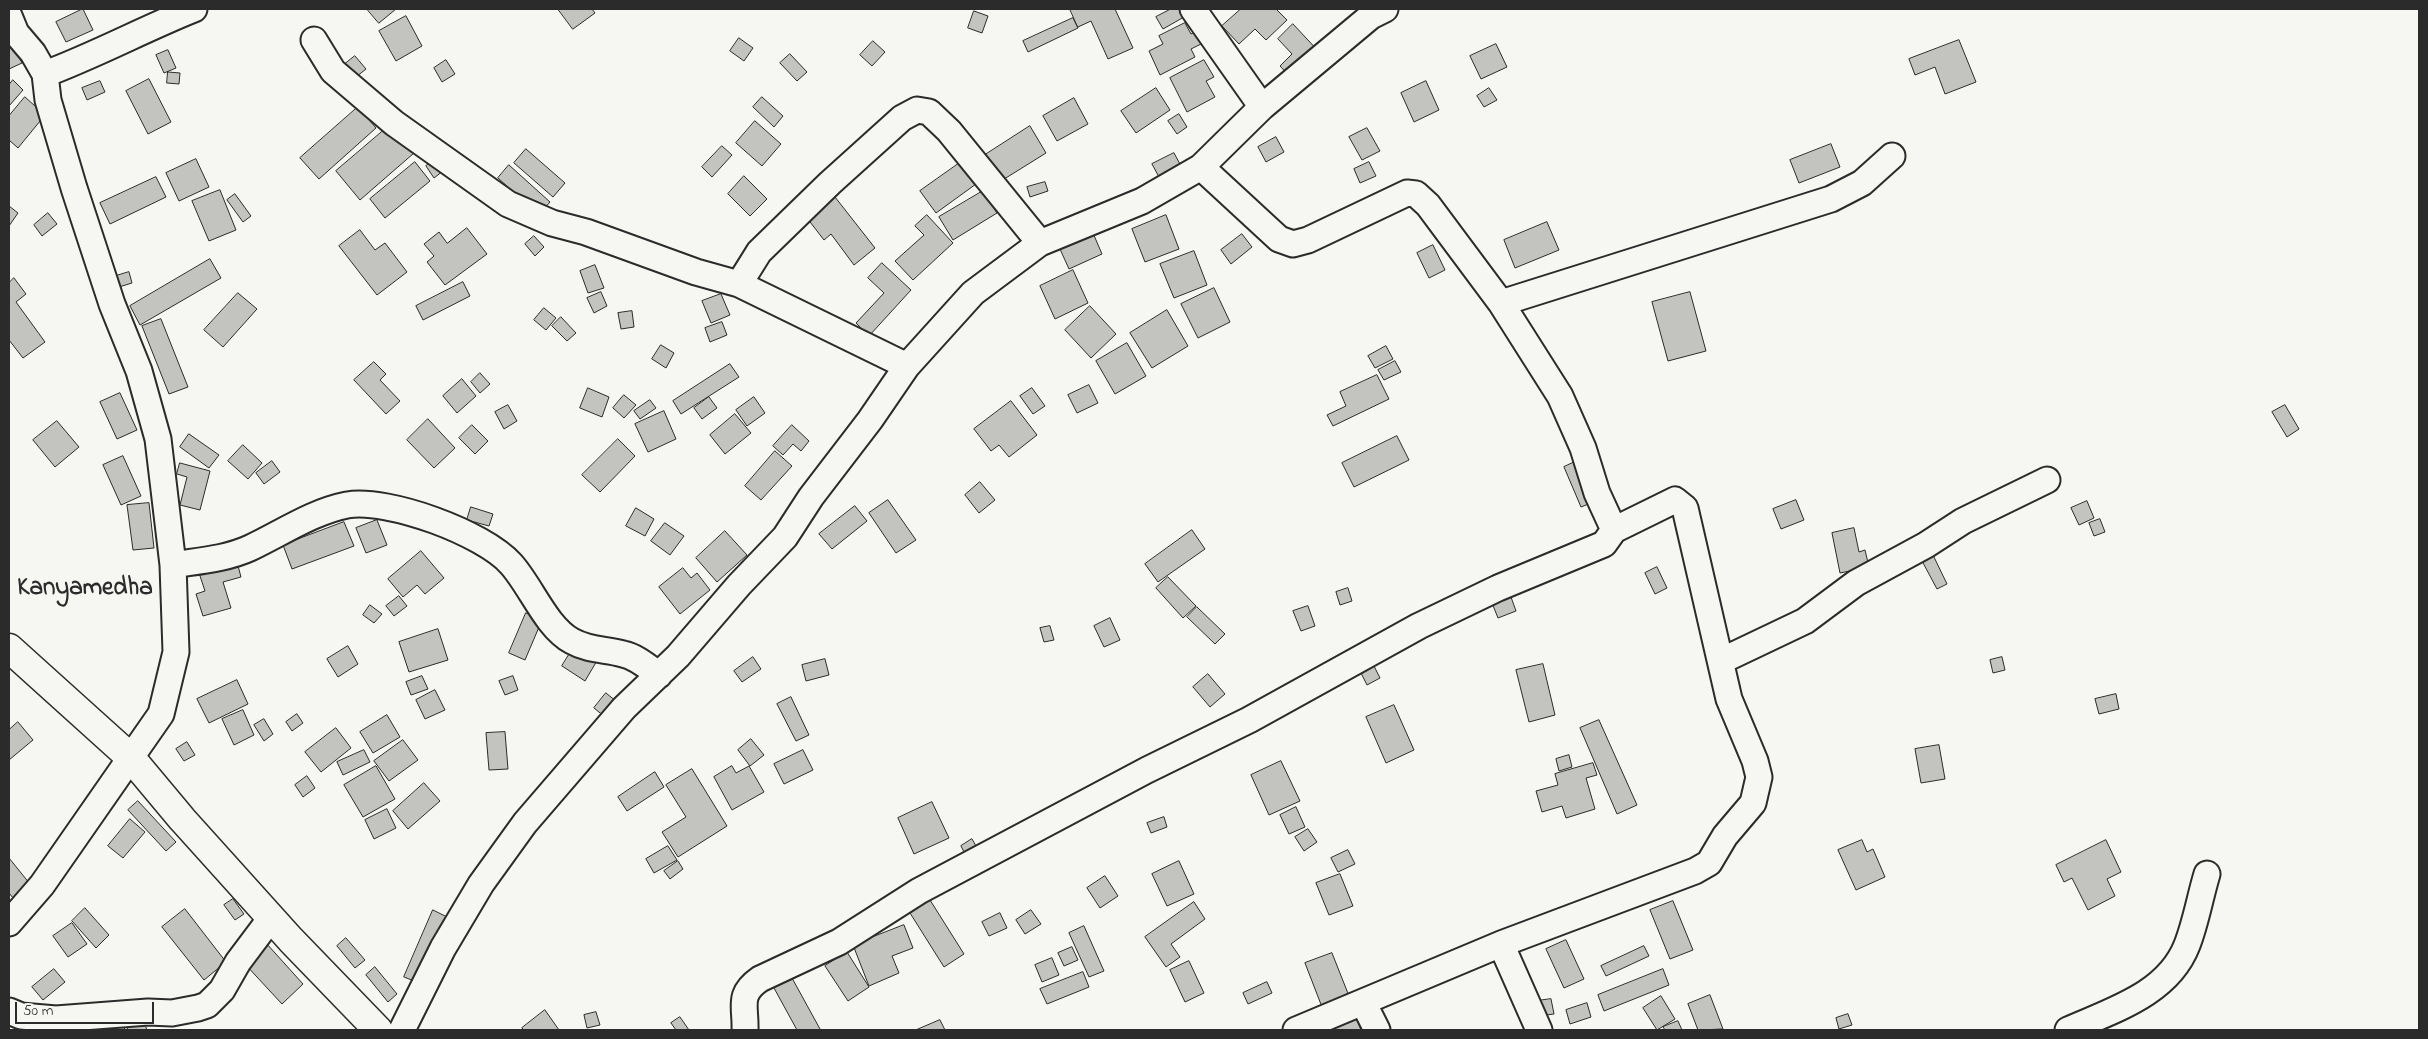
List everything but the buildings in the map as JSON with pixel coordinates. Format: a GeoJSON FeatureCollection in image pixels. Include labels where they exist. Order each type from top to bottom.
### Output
{"type":"FeatureCollection","features":[{"type":"Feature","properties":{"kind":"main road"},"geometry":{"type":"LineString","coordinates":[[9,648],[131,758],[182,819],[271,918],[378,1030]]}},
{"type":"Feature","properties":{"kind":"street"},"geometry":{"type":"LineString","coordinates":[[45,74],[94,56],[155,25],[194,9]]}},
{"type":"Feature","properties":{"kind":"street"},"geometry":{"type":"LineString","coordinates":[[1193,9],[1262,107]]}},
{"type":"Feature","properties":{"kind":"street"},"geometry":{"type":"LineString","coordinates":[[402,1030],[443,948],[481,884],[525,822],[624,708],[659,675],[785,537],[811,497],[870,420],[907,366],[973,293],[1040,243],[1142,201],[1201,167],[1262,107],[1374,11]]}},
{"type":"Feature","properties":{"kind":"street"},"geometry":{"type":"LineString","coordinates":[[9,923],[42,885],[116,776],[131,758],[161,714],[176,652],[172,565],[158,439],[139,371],[112,304],[74,188],[48,100],[45,74],[33,52],[11,27]]}},
{"type":"Feature","properties":{"kind":"street"},"geometry":{"type":"LineString","coordinates":[[314,40],[333,71],[394,123],[508,204],[552,223],[586,232],[696,272],[739,284],[907,366]]}},
{"type":"Feature","properties":{"kind":"street"},"geometry":{"type":"LineString","coordinates":[[739,284],[759,252],[822,190],[902,118],[917,110],[930,112],[948,131],[1040,243]]}},
{"type":"Feature","properties":{"kind":"street"},"geometry":{"type":"LineString","coordinates":[[1501,303],[1831,199],[1862,183],[1892,156]]}},
{"type":"Feature","properties":{"kind":"street"},"geometry":{"type":"LineString","coordinates":[[1201,167],[1279,239],[1293,244],[1308,240],[1368,214],[1407,193],[1416,194],[1428,204],[1501,303],[1560,396],[1583,448],[1597,492],[1614,530]]}},
{"type":"Feature","properties":{"kind":"street"},"geometry":{"type":"LineString","coordinates":[[1721,661],[1805,621],[1856,584],[1926,545],[1963,521],[2047,480]]}},
{"type":"Feature","properties":{"kind":"street"},"geometry":{"type":"LineString","coordinates":[[745,1030],[744,995],[749,987],[760,979],[839,942],[919,891],[1147,770],[1249,720],[1420,626],[1498,588],[1604,544],[1614,530],[1675,500],[1685,508],[1729,699],[1755,761],[1759,777],[1753,803],[1725,836],[1709,863],[1695,871],[1501,944],[1296,1030]]}},
{"type":"Feature","properties":{"kind":"street"},"geometry":{"type":"LineString","coordinates":[[172,565],[238,553],[330,508],[350,505],[380,507],[434,519],[498,551],[512,565],[558,629],[571,641],[600,652],[625,654],[659,675]]}},
{"type":"Feature","properties":{"kind":"street"},"geometry":{"type":"LineString","coordinates":[[2068,1030],[2138,999],[2152,990],[2171,972],[2187,945],[2207,874]]}},
{"type":"Feature","properties":{"kind":"street"},"geometry":{"type":"LineString","coordinates":[[9,1010],[21,1016],[56,1019],[148,1012],[172,1013],[198,1008],[206,1005],[222,990],[238,962],[271,918]]}},
{"type":"Feature","properties":{"kind":"street"},"geometry":{"type":"LineString","coordinates":[[1501,944],[1539,1030]]}},
{"type":"Feature","properties":{"kind":"street"},"geometry":{"type":"LineString","coordinates":[[1363,1002],[1377,1030]]}},
{"type":"Feature","properties":{"kind":"district","name":"Kanyamedha"},"geometry":{"type":"Point","coordinates":[85,590]}}]}
